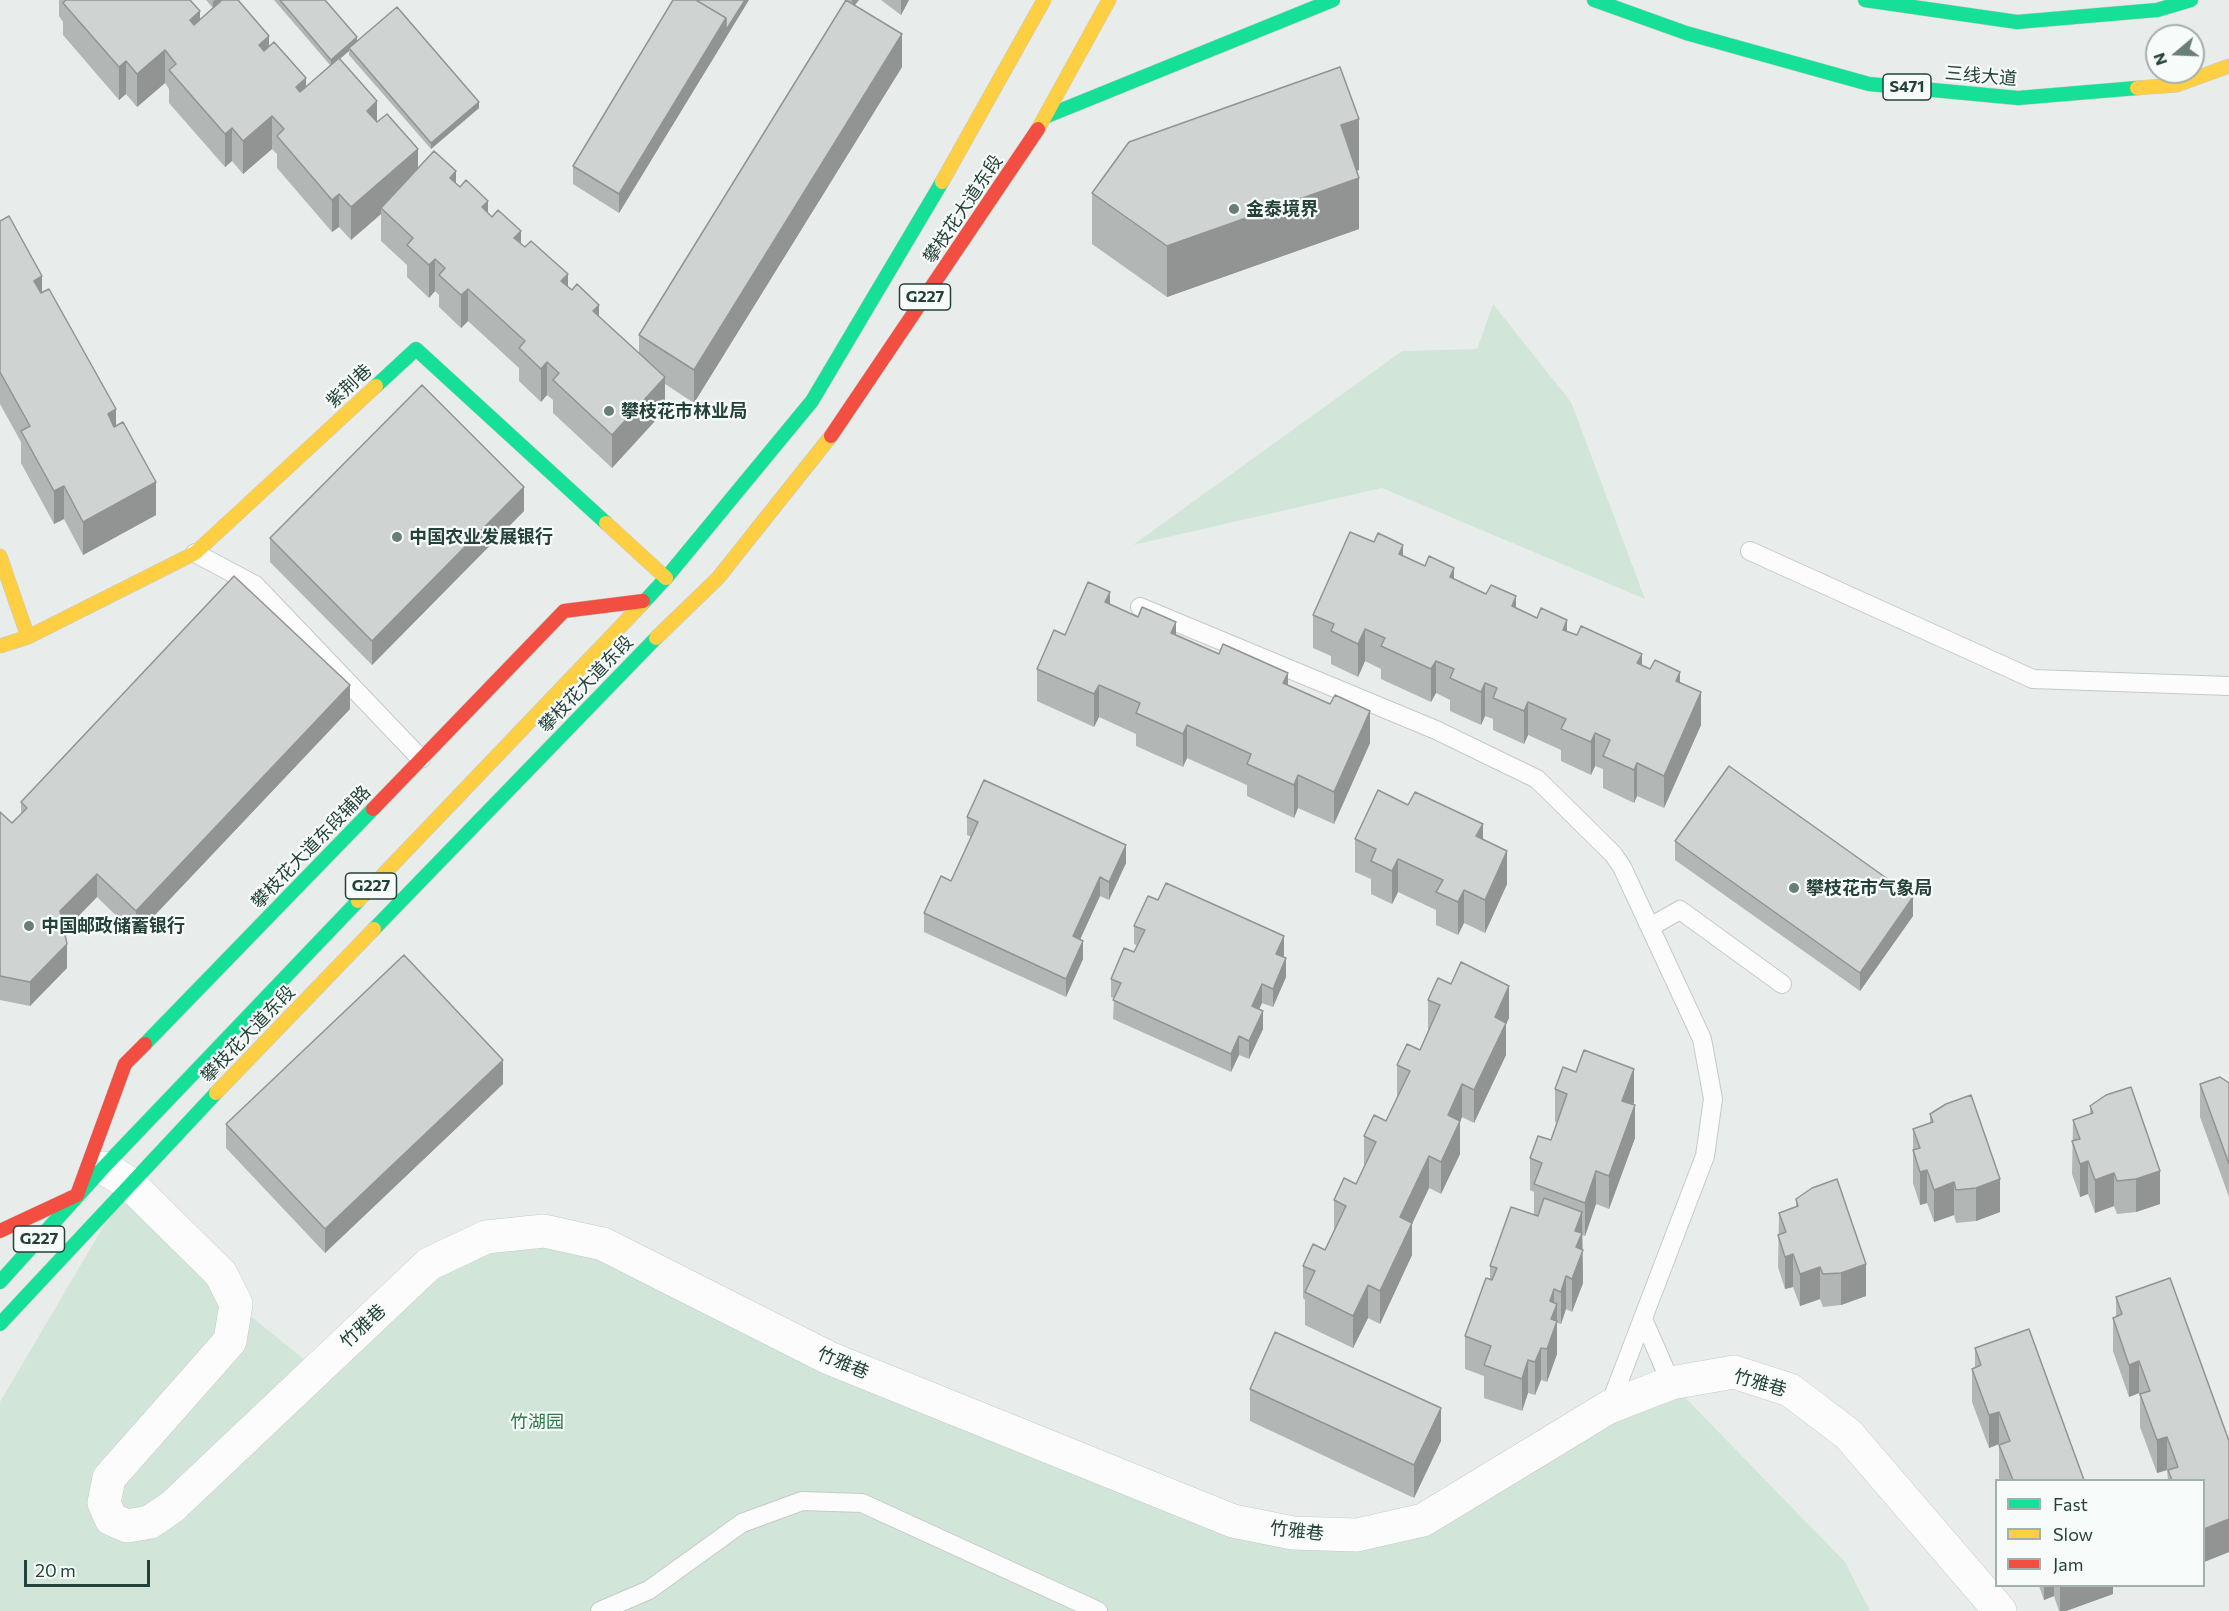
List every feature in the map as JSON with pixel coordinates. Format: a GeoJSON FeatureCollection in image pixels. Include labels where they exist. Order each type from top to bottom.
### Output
{"type":"FeatureCollection","features":[{"type":"Feature","properties":{"kind":"main road","name":"攀枝花大道东段"},"geometry":{"type":"LineString","coordinates":[[0,1324],[116,1175],[666,578],[813,401],[978,121],[1044,0]]}},
{"type":"Feature","properties":{"kind":"main road","name":"攀枝花大道东段"},"geometry":{"type":"LineString","coordinates":[[0,1282],[77,1195],[116,1175],[685,608],[718,578],[836,429],[1047,116],[1109,0]]}},
{"type":"Feature","properties":{"kind":"main road"},"geometry":{"type":"LineString","coordinates":[[1047,116],[1333,0]]}},
{"type":"Feature","properties":{"kind":"main road","name":"三线大道"},"geometry":{"type":"LineString","coordinates":[[1594,0],[1686,33],[1880,85],[2018,98],[2177,85],[2229,66]]}},
{"type":"Feature","properties":{"kind":"main road"},"geometry":{"type":"LineString","coordinates":[[1865,0],[2017,22],[2157,10],[2191,0]]}},
{"type":"Feature","properties":{"kind":"main road","name":"紫荆巷"},"geometry":{"type":"LineString","coordinates":[[0,646],[28,638],[195,553],[416,349],[666,578]]}},
{"type":"Feature","properties":{"kind":"main road"},"geometry":{"type":"LineString","coordinates":[[0,556],[28,638]]}},
{"type":"Feature","properties":{"kind":"main road","name":"攀枝花大道东段辅路"},"geometry":{"type":"LineString","coordinates":[[77,1195],[125,1064],[564,611],[643,601]]}},
{"type":"Feature","properties":{"kind":"main road"},"geometry":{"type":"LineString","coordinates":[[0,1231],[77,1195]]}},
{"type":"Feature","properties":{"kind":"street","name":"竹雅巷"},"geometry":{"type":"LineString","coordinates":[[116,1175],[220,1274],[236,1304],[230,1341],[109,1478],[104,1503],[111,1519],[127,1526],[150,1521],[172,1507],[429,1264],[486,1237],[544,1231],[603,1245],[851,1367],[1233,1521],[1293,1533],[1357,1535],[1423,1520],[1609,1407],[1671,1383],[1734,1372],[1790,1390],[1848,1434],[2000,1611]]}},
{"type":"Feature","properties":{"kind":"lane"},"geometry":{"type":"LineString","coordinates":[[1750,551],[2033,679],[2229,686]]}},
{"type":"Feature","properties":{"kind":"lane"},"geometry":{"type":"LineString","coordinates":[[195,553],[255,585],[421,759]]}},
{"type":"Feature","properties":{"kind":"lane"},"geometry":{"type":"LineString","coordinates":[[1140,607],[1436,730],[1537,779],[1613,854],[1702,1039],[1713,1099],[1706,1156],[1609,1407]]}},
{"type":"Feature","properties":{"kind":"lane"},"geometry":{"type":"LineString","coordinates":[[1650,927],[1680,910],[1782,984]]}},
{"type":"Feature","properties":{"kind":"lane"},"geometry":{"type":"LineString","coordinates":[[1643,1319],[1671,1383]]}},
{"type":"Feature","properties":{"kind":"lane"},"geometry":{"type":"LineString","coordinates":[[600,1611],[648,1590],[742,1523],[802,1501],[862,1503],[1098,1611]]}},
{"type":"Feature","properties":{"kind":"green space"},"geometry":{"type":"Polygon","coordinates":[[[1493,304],[1571,402],[1645,599],[1382,488],[1133,545],[1402,351],[1477,349],[1493,304]]]}},
{"type":"Feature","properties":{"kind":"green space","name":"竹湖园"},"geometry":{"type":"Polygon","coordinates":[[[129,1183],[236,1304],[317,1370],[429,1264],[544,1231],[1233,1521],[1357,1535],[1671,1383],[1845,1562],[1870,1611],[0,1611],[0,1402],[129,1183]]]}},
{"type":"Feature","properties":{"kind":"building"},"geometry":{"type":"Polygon","coordinates":[[[66,0],[190,0],[200,11],[190,20],[194,25],[222,0],[238,0],[269,36],[259,45],[264,51],[274,42],[306,78],[296,87],[300,92],[339,58],[377,101],[367,111],[377,122],[387,114],[418,149],[351,207],[339,194],[332,200],[277,136],[284,129],[272,116],[243,141],[232,128],[225,134],[169,70],[176,64],[165,50],[137,74],[126,61],[119,67],[63,3],[66,0]]]}},
{"type":"Feature","properties":{"kind":"building"},"geometry":{"type":"Polygon","coordinates":[[[280,0],[325,0],[357,37],[331,60],[280,0]]]}},
{"type":"Feature","properties":{"kind":"building"},"geometry":{"type":"Polygon","coordinates":[[[673,0],[696,0],[726,18],[619,194],[573,166],[673,0]]]}},
{"type":"Feature","properties":{"kind":"building"},"geometry":{"type":"Polygon","coordinates":[[[696,0],[745,0],[726,30],[726,18],[696,0]]]}},
{"type":"Feature","properties":{"kind":"building"},"geometry":{"type":"Polygon","coordinates":[[[846,0],[902,34],[694,370],[639,335],[846,0]]]}},
{"type":"Feature","properties":{"kind":"building"},"geometry":{"type":"Polygon","coordinates":[[[397,7],[479,102],[431,143],[349,48],[397,7]]]}},
{"type":"Feature","properties":{"kind":"building"},"geometry":{"type":"Polygon","coordinates":[[[1340,67],[1359,119],[1341,125],[1359,178],[1167,246],[1092,193],[1129,142],[1340,67]]]}},
{"type":"Feature","properties":{"kind":"building"},"geometry":{"type":"Polygon","coordinates":[[[434,151],[456,171],[450,178],[460,187],[466,180],[488,201],[482,207],[492,217],[498,210],[521,231],[514,238],[525,247],[531,241],[568,274],[561,281],[572,290],[577,284],[599,305],[593,311],[665,377],[612,435],[553,380],[559,373],[547,362],[541,369],[519,348],[525,341],[468,289],[461,295],[439,275],[445,268],[435,259],[429,265],[407,245],[413,238],[381,208],[434,151]]]}},
{"type":"Feature","properties":{"kind":"building"},"geometry":{"type":"Polygon","coordinates":[[[9,216],[42,276],[34,281],[41,293],[49,289],[116,409],[108,414],[114,427],[123,422],[156,482],[83,522],[64,486],[54,491],[21,431],[30,426],[0,372],[0,221],[9,216]]]}},
{"type":"Feature","properties":{"kind":"building","name":"中国农业发展银行"},"geometry":{"type":"Polygon","coordinates":[[[422,385],[524,487],[372,641],[270,538],[422,385]]]}},
{"type":"Feature","properties":{"kind":"building"},"geometry":{"type":"Polygon","coordinates":[[[1350,532],[1374,542],[1378,533],[1403,545],[1399,554],[1425,566],[1429,556],[1454,568],[1450,577],[1486,594],[1491,585],[1516,596],[1512,606],[1537,618],[1541,608],[1567,620],[1563,630],[1577,635],[1581,626],[1642,654],[1637,663],[1650,669],[1655,660],[1680,672],[1676,681],[1701,692],[1664,776],[1637,763],[1634,770],[1603,756],[1610,740],[1595,733],[1591,742],[1561,729],[1566,719],[1528,702],[1524,711],[1493,698],[1497,688],[1485,683],[1481,692],[1450,678],[1454,669],[1436,661],[1431,669],[1381,646],[1385,638],[1365,629],[1358,644],[1331,631],[1334,624],[1313,615],[1350,532]]]}},
{"type":"Feature","properties":{"kind":"building"},"geometry":{"type":"Polygon","coordinates":[[[234,576],[350,685],[136,911],[97,874],[60,911],[67,944],[30,982],[0,976],[0,812],[12,823],[27,808],[21,802],[234,576]]]}},
{"type":"Feature","properties":{"kind":"building"},"geometry":{"type":"Polygon","coordinates":[[[1088,582],[1110,592],[1105,602],[1138,617],[1142,607],[1176,622],[1171,633],[1219,654],[1223,644],[1288,673],[1283,683],[1330,704],[1335,695],[1370,711],[1334,792],[1298,775],[1294,785],[1247,764],[1251,754],[1187,725],[1183,734],[1136,713],[1140,703],[1099,685],[1094,694],[1037,669],[1054,630],[1065,635],[1088,582]]]}},
{"type":"Feature","properties":{"kind":"building","name":"攀枝花市气象局"},"geometry":{"type":"Polygon","coordinates":[[[1729,766],[1913,897],[1860,973],[1675,841],[1729,766]]]}},
{"type":"Feature","properties":{"kind":"building"},"geometry":{"type":"Polygon","coordinates":[[[984,780],[1126,845],[1109,882],[1100,877],[1073,936],[1083,941],[1066,979],[924,913],[941,876],[951,881],[978,822],[967,817],[984,780]]]}},
{"type":"Feature","properties":{"kind":"building"},"geometry":{"type":"Polygon","coordinates":[[[1378,790],[1408,805],[1415,792],[1483,824],[1476,836],[1507,851],[1485,900],[1464,890],[1458,902],[1436,892],[1443,880],[1398,859],[1392,871],[1371,861],[1376,849],[1355,839],[1378,790]]]}},
{"type":"Feature","properties":{"kind":"building"},"geometry":{"type":"Polygon","coordinates":[[[1166,883],[1284,936],[1276,954],[1286,958],[1273,989],[1262,984],[1252,1006],[1263,1011],[1249,1041],[1239,1036],[1231,1054],[1113,1000],[1121,983],[1111,979],[1124,948],[1134,952],[1145,930],[1134,926],[1148,896],[1158,900],[1166,883]]]}},
{"type":"Feature","properties":{"kind":"building"},"geometry":{"type":"Polygon","coordinates":[[[404,955],[503,1060],[325,1229],[226,1124],[404,955]]]}},
{"type":"Feature","properties":{"kind":"building"},"geometry":{"type":"Polygon","coordinates":[[[1461,962],[1509,986],[1495,1017],[1506,1023],[1474,1090],[1462,1084],[1448,1115],[1460,1121],[1441,1162],[1429,1156],[1400,1217],[1412,1223],[1380,1291],[1368,1285],[1353,1316],[1305,1292],[1315,1271],[1303,1266],[1313,1244],[1325,1250],[1346,1206],[1334,1200],[1344,1178],[1356,1184],[1376,1142],[1364,1136],[1374,1115],[1386,1121],[1410,1071],[1397,1065],[1407,1044],[1420,1050],[1440,1005],[1428,1000],[1438,978],[1451,984],[1461,962]]]}},
{"type":"Feature","properties":{"kind":"building"},"geometry":{"type":"Polygon","coordinates":[[[1584,1050],[1634,1069],[1622,1101],[1635,1105],[1609,1176],[1596,1171],[1585,1203],[1534,1184],[1542,1163],[1530,1158],[1538,1136],[1551,1140],[1567,1094],[1555,1089],[1563,1067],[1576,1072],[1584,1050]]]}},
{"type":"Feature","properties":{"kind":"building"},"geometry":{"type":"Polygon","coordinates":[[[2220,1077],[2229,1083],[2229,1164],[2200,1084],[2220,1077]]]}},
{"type":"Feature","properties":{"kind":"building"},"geometry":{"type":"Polygon","coordinates":[[[2131,1087],[2160,1171],[2136,1179],[2117,1181],[2114,1173],[2095,1180],[2088,1161],[2080,1164],[2072,1141],[2080,1139],[2073,1120],[2093,1113],[2090,1106],[2106,1095],[2131,1087]]]}},
{"type":"Feature","properties":{"kind":"building"},"geometry":{"type":"Polygon","coordinates":[[[1971,1095],[2000,1179],[1976,1188],[1956,1190],[1954,1182],[1934,1190],[1927,1170],[1920,1172],[1913,1150],[1920,1148],[1913,1129],[1933,1122],[1930,1114],[1946,1104],[1971,1095]]]}},
{"type":"Feature","properties":{"kind":"building"},"geometry":{"type":"Polygon","coordinates":[[[1837,1179],[1866,1264],[1841,1273],[1823,1274],[1820,1267],[1800,1274],[1793,1254],[1785,1257],[1778,1235],[1786,1232],[1779,1213],[1798,1206],[1796,1199],[1812,1188],[1837,1179]]]}},
{"type":"Feature","properties":{"kind":"building"},"geometry":{"type":"Polygon","coordinates":[[[1544,1198],[1582,1212],[1575,1231],[1582,1233],[1576,1247],[1583,1250],[1572,1279],[1566,1276],[1561,1292],[1554,1289],[1550,1301],[1557,1304],[1551,1319],[1557,1321],[1547,1349],[1541,1348],[1535,1362],[1528,1360],[1522,1379],[1484,1365],[1491,1346],[1465,1336],[1486,1278],[1492,1280],[1497,1268],[1490,1266],[1511,1207],[1538,1216],[1544,1198]]]}},
{"type":"Feature","properties":{"kind":"building"},"geometry":{"type":"Polygon","coordinates":[[[2170,1278],[2229,1441],[2229,1519],[2205,1529],[2205,1479],[2172,1479],[2168,1470],[2178,1467],[2167,1437],[2157,1440],[2140,1394],[2150,1391],[2139,1361],[2129,1365],[2113,1318],[2122,1314],[2116,1297],[2170,1278]]]}},
{"type":"Feature","properties":{"kind":"building"},"geometry":{"type":"Polygon","coordinates":[[[2029,1329],[2084,1479],[2013,1479],[1999,1445],[2010,1441],[1999,1412],[1989,1415],[1972,1369],[1981,1365],[1975,1348],[2029,1329]]]}},
{"type":"Feature","properties":{"kind":"building"},"geometry":{"type":"Polygon","coordinates":[[[1275,1332],[1441,1408],[1414,1465],[1250,1389],[1275,1332]]]}},
{"type":"Feature","properties":{"kind":"traffic: fast"},"geometry":{"type":"LineString","coordinates":[[1047,116],[1333,0]]}},
{"type":"Feature","properties":{"kind":"traffic: fast"},"geometry":{"type":"LineString","coordinates":[[1594,0],[1686,33],[1869,84],[2018,98],[2137,88]]}},
{"type":"Feature","properties":{"kind":"traffic: fast"},"geometry":{"type":"LineString","coordinates":[[1865,0],[2017,22],[2157,10],[2191,0]]}},
{"type":"Feature","properties":{"kind":"traffic: fast"},"geometry":{"type":"LineString","coordinates":[[642,604],[812,401],[942,182]]}},
{"type":"Feature","properties":{"kind":"traffic: fast"},"geometry":{"type":"LineString","coordinates":[[376,386],[416,349],[606,523]]}},
{"type":"Feature","properties":{"kind":"traffic: fast"},"geometry":{"type":"LineString","coordinates":[[374,929],[656,638]]}},
{"type":"Feature","properties":{"kind":"traffic: fast"},"geometry":{"type":"LineString","coordinates":[[145,1044],[373,809]]}},
{"type":"Feature","properties":{"kind":"traffic: fast"},"geometry":{"type":"LineString","coordinates":[[0,1282],[103,1168],[358,901]]}},
{"type":"Feature","properties":{"kind":"traffic: fast"},"geometry":{"type":"LineString","coordinates":[[0,1324],[216,1093]]}},
{"type":"Feature","properties":{"kind":"traffic: slow"},"geometry":{"type":"LineString","coordinates":[[942,182],[1044,0]]}},
{"type":"Feature","properties":{"kind":"traffic: slow"},"geometry":{"type":"LineString","coordinates":[[1038,129],[1109,0]]}},
{"type":"Feature","properties":{"kind":"traffic: slow"},"geometry":{"type":"LineString","coordinates":[[2137,88],[2177,85],[2229,66]]}},
{"type":"Feature","properties":{"kind":"traffic: slow"},"geometry":{"type":"LineString","coordinates":[[0,646],[28,637],[195,553],[376,386]]}},
{"type":"Feature","properties":{"kind":"traffic: slow"},"geometry":{"type":"LineString","coordinates":[[656,638],[718,578],[831,436]]}},
{"type":"Feature","properties":{"kind":"traffic: slow"},"geometry":{"type":"LineString","coordinates":[[606,523],[666,578]]}},
{"type":"Feature","properties":{"kind":"traffic: slow"},"geometry":{"type":"LineString","coordinates":[[0,556],[28,637]]}},
{"type":"Feature","properties":{"kind":"traffic: slow"},"geometry":{"type":"LineString","coordinates":[[358,901],[642,604]]}},
{"type":"Feature","properties":{"kind":"traffic: slow"},"geometry":{"type":"LineString","coordinates":[[216,1093],[374,929]]}},
{"type":"Feature","properties":{"kind":"traffic: jam"},"geometry":{"type":"LineString","coordinates":[[831,436],[1038,129]]}},
{"type":"Feature","properties":{"kind":"traffic: jam"},"geometry":{"type":"LineString","coordinates":[[373,809],[564,611],[643,601]]}},
{"type":"Feature","properties":{"kind":"traffic: jam"},"geometry":{"type":"LineString","coordinates":[[0,1231],[77,1195],[125,1064],[145,1044]]}},
{"type":"Feature","properties":{"kind":"place","name":"金泰境界"},"geometry":{"type":"Point","coordinates":[1234,209]}},
{"type":"Feature","properties":{"kind":"place","name":"攀枝花市林业局"},"geometry":{"type":"Point","coordinates":[609,411]}},
{"type":"Feature","properties":{"kind":"place","name":"中国农业发展银行"},"geometry":{"type":"Point","coordinates":[397,537]}},
{"type":"Feature","properties":{"kind":"place","name":"攀枝花市气象局"},"geometry":{"type":"Point","coordinates":[1794,888]}},
{"type":"Feature","properties":{"kind":"place","name":"中国邮政储蓄银行"},"geometry":{"type":"Point","coordinates":[29,926]}}]}
